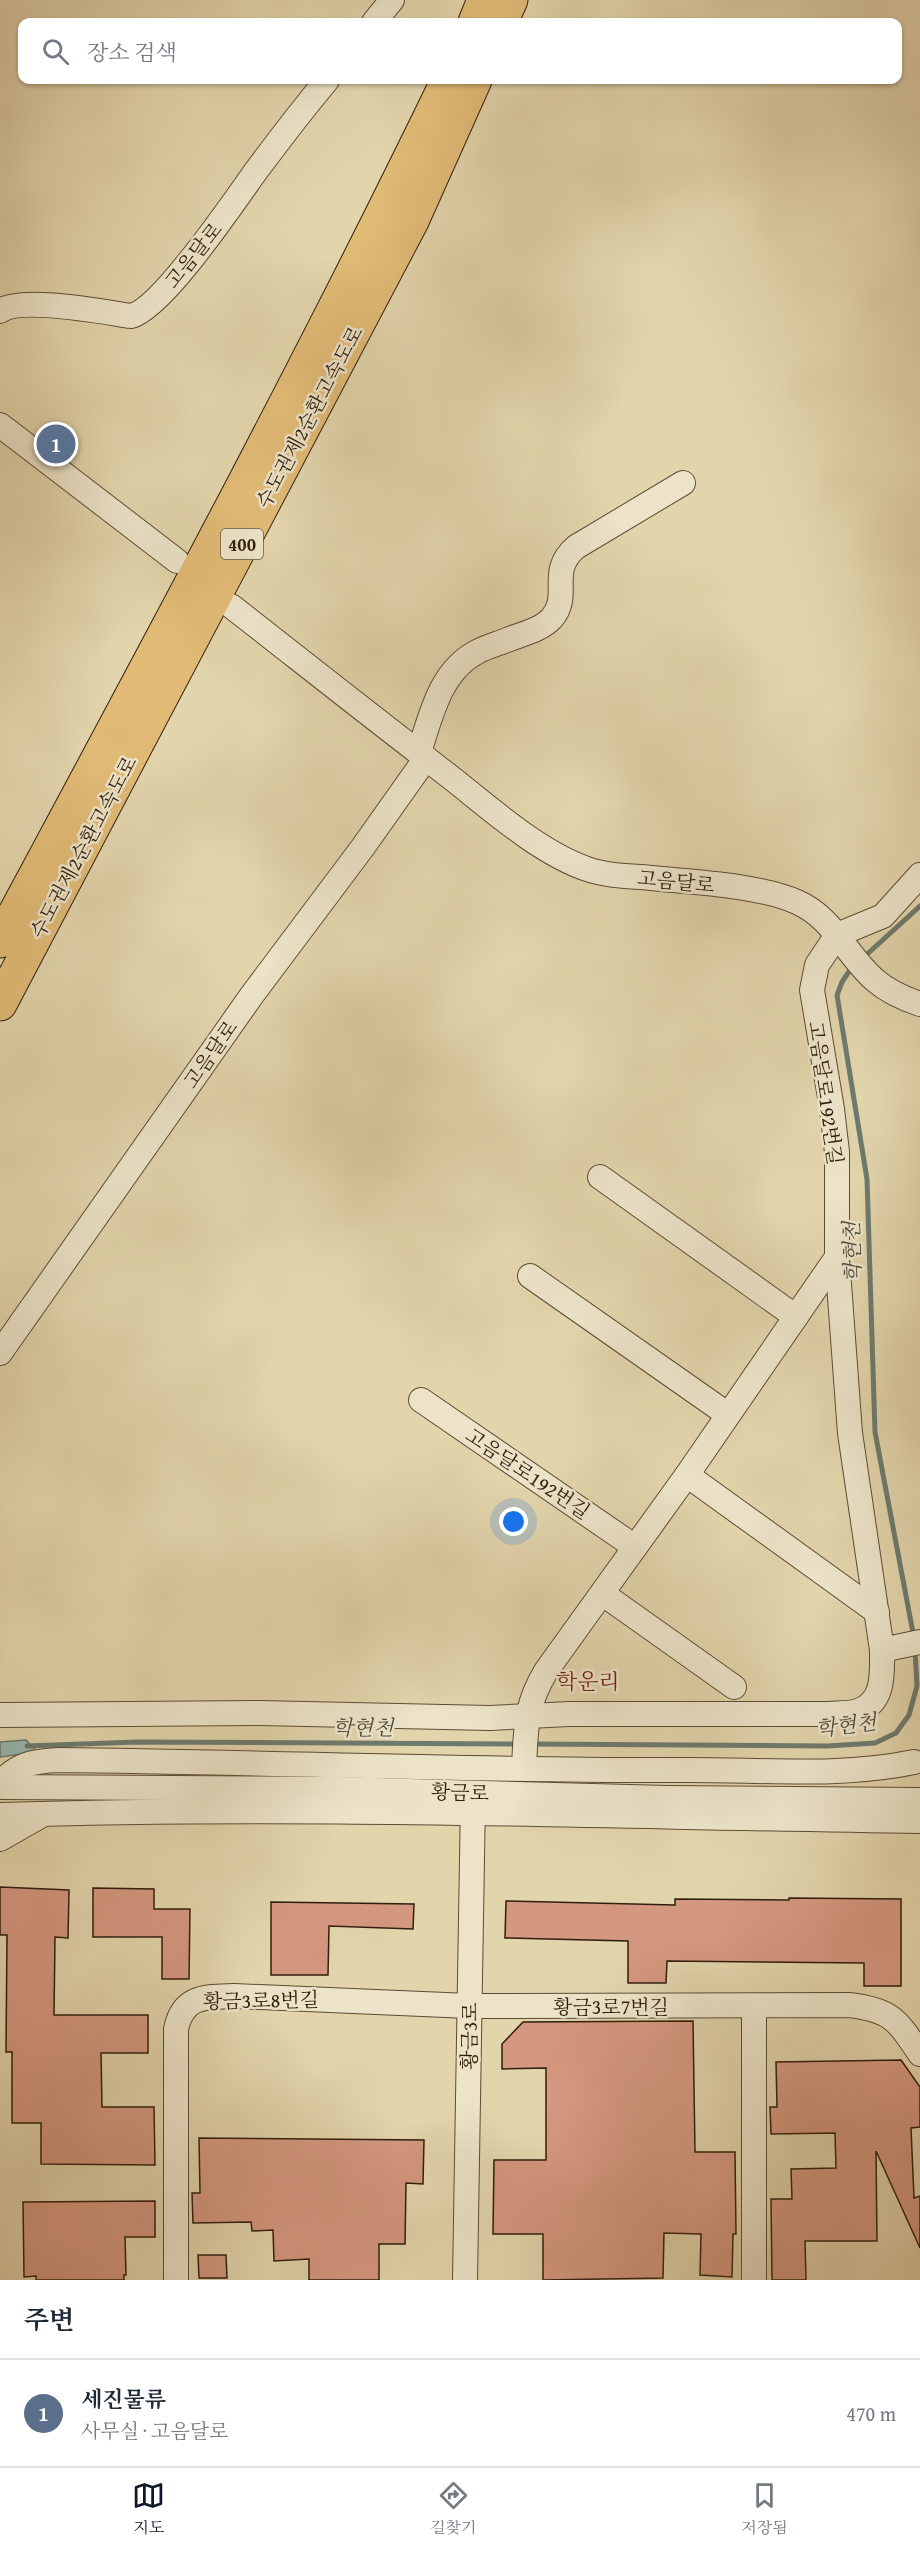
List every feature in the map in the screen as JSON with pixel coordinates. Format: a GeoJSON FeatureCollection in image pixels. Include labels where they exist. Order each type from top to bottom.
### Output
{"type":"FeatureCollection","features":[{"type":"Feature","properties":{"kind":"highway"},"geometry":{"type":"LineString","coordinates":[[477,18],[484,0]]}},
{"type":"Feature","properties":{"kind":"highway"},"geometry":{"type":"LineString","coordinates":[[503,18],[511,0]]}},
{"type":"Feature","properties":{"kind":"highway","name":"수도권제2순환고속도로"},"geometry":{"type":"LineString","coordinates":[[0,941],[209,552],[383,214],[446,84]]}},
{"type":"Feature","properties":{"kind":"highway","name":"수도권제2순환고속도로"},"geometry":{"type":"LineString","coordinates":[[0,1004],[412,221],[473,84]]}},
{"type":"Feature","properties":{"kind":"street"},"geometry":{"type":"LineString","coordinates":[[377,18],[392,0]]}},
{"type":"Feature","properties":{"kind":"street","name":"고음달로"},"geometry":{"type":"LineString","coordinates":[[0,311],[5,307],[30,305],[131,316],[140,314],[158,298],[212,234],[258,169],[324,84]]}},
{"type":"Feature","properties":{"kind":"street"},"geometry":{"type":"LineString","coordinates":[[0,426],[177,561]]}},
{"type":"Feature","properties":{"kind":"street","name":"고음달로"},"geometry":{"type":"LineString","coordinates":[[0,1353],[252,995],[363,847],[422,755],[434,705],[453,671],[477,651],[537,628],[553,617],[560,603],[561,564],[566,556],[576,547],[683,483]]}},
{"type":"Feature","properties":{"kind":"street","name":"고음달로"},"geometry":{"type":"LineString","coordinates":[[231,606],[501,816],[569,862],[589,870],[610,874],[711,884],[782,896],[810,908],[842,940],[867,973],[890,991],[920,1004]]}},
{"type":"Feature","properties":{"kind":"street"},"geometry":{"type":"LineString","coordinates":[[842,940],[883,916],[920,875]]}},
{"type":"Feature","properties":{"kind":"street","name":"고음달로192번길"},"geometry":{"type":"LineString","coordinates":[[0,1715],[259,1713],[526,1720],[825,1714],[858,1711],[870,1704],[879,1693],[882,1673],[900,1646],[877,1612],[850,1433],[837,1257],[837,1152],[812,990],[817,965],[842,940]]}},
{"type":"Feature","properties":{"kind":"street"},"geometry":{"type":"LineString","coordinates":[[600,1177],[796,1317]]}},
{"type":"Feature","properties":{"kind":"street"},"geometry":{"type":"LineString","coordinates":[[524,1764],[526,1720],[535,1691],[546,1671],[687,1475],[837,1257]]}},
{"type":"Feature","properties":{"kind":"street"},"geometry":{"type":"LineString","coordinates":[[530,1276],[727,1414]]}},
{"type":"Feature","properties":{"kind":"street","name":"고음달로192번길"},"geometry":{"type":"LineString","coordinates":[[421,1400],[635,1547]]}},
{"type":"Feature","properties":{"kind":"street"},"geometry":{"type":"LineString","coordinates":[[687,1475],[877,1612]]}},
{"type":"Feature","properties":{"kind":"street"},"geometry":{"type":"LineString","coordinates":[[603,1594],[734,1687]]}},
{"type":"Feature","properties":{"kind":"street"},"geometry":{"type":"LineString","coordinates":[[0,1786],[13,1771],[24,1764],[59,1760],[524,1764],[847,1770],[887,1768],[914,1762]]}},
{"type":"Feature","properties":{"kind":"street","name":"황금로"},"geometry":{"type":"LineString","coordinates":[[0,1786],[303,1788],[473,1803],[920,1821]]}},
{"type":"Feature","properties":{"kind":"street","name":"황금로"},"geometry":{"type":"LineString","coordinates":[[0,1815],[667,1798],[920,1800]]}},
{"type":"Feature","properties":{"kind":"street","name":"황금3로"},"geometry":{"type":"LineString","coordinates":[[465,2280],[473,1803]]}},
{"type":"Feature","properties":{"kind":"street"},"geometry":{"type":"LineString","coordinates":[[0,1839],[44,1814]]}},
{"type":"Feature","properties":{"kind":"street","name":"황금3로8번길"},"geometry":{"type":"LineString","coordinates":[[176,2280],[176,2029],[184,2009],[193,2001],[208,1997],[234,1996],[469,2006]]}},
{"type":"Feature","properties":{"kind":"street","name":"황금3로7번길"},"geometry":{"type":"LineString","coordinates":[[469,2006],[849,2005],[885,2012],[898,2023],[920,2054]]}},
{"type":"Feature","properties":{"kind":"street"},"geometry":{"type":"LineString","coordinates":[[754,2007],[754,2280]]}},
{"type":"Feature","properties":{"kind":"water"},"geometry":{"type":"Polygon","coordinates":[[[26,1740],[37,1752],[0,1757],[0,1742],[26,1740]]]}},
{"type":"Feature","properties":{"kind":"building"},"geometry":{"type":"Polygon","coordinates":[[[0,1887],[69,1890],[68,1938],[55,1937],[54,2015],[148,2015],[148,2053],[101,2053],[102,2107],[154,2107],[155,2165],[41,2164],[41,2123],[12,2123],[12,2052],[6,2052],[7,1935],[0,1935],[0,1887]]]}},
{"type":"Feature","properties":{"kind":"building"},"geometry":{"type":"Polygon","coordinates":[[[93,1888],[154,1889],[154,1909],[190,1909],[189,1979],[162,1979],[162,1937],[93,1937],[93,1888]]]}},
{"type":"Feature","properties":{"kind":"building"},"geometry":{"type":"Polygon","coordinates":[[[789,1898],[901,1899],[901,1986],[864,1986],[864,1963],[667,1961],[666,1983],[628,1983],[628,1941],[505,1938],[506,1901],[675,1905],[675,1899],[789,1900],[789,1898]]]}},
{"type":"Feature","properties":{"kind":"building"},"geometry":{"type":"Polygon","coordinates":[[[271,1902],[414,1904],[413,1929],[329,1926],[328,1975],[271,1975],[271,1902]]]}},
{"type":"Feature","properties":{"kind":"building"},"geometry":{"type":"Polygon","coordinates":[[[693,2021],[695,2152],[735,2152],[736,2234],[733,2234],[732,2277],[700,2275],[701,2234],[664,2233],[663,2278],[543,2280],[543,2234],[493,2234],[494,2160],[546,2160],[546,2068],[502,2069],[502,2044],[523,2022],[693,2021]]]}},
{"type":"Feature","properties":{"kind":"building"},"geometry":{"type":"Polygon","coordinates":[[[901,2060],[920,2087],[920,2127],[911,2128],[914,2198],[920,2196],[920,2248],[876,2151],[877,2241],[805,2241],[806,2280],[772,2280],[771,2199],[792,2199],[791,2169],[836,2168],[835,2133],[771,2134],[770,2107],[777,2107],[776,2062],[901,2060]]]}},
{"type":"Feature","properties":{"kind":"building"},"geometry":{"type":"Polygon","coordinates":[[[199,2138],[424,2140],[423,2184],[406,2183],[405,2244],[379,2244],[379,2280],[309,2280],[309,2259],[274,2261],[273,2230],[252,2231],[251,2222],[193,2223],[192,2193],[200,2193],[199,2138]]]}},
{"type":"Feature","properties":{"kind":"building"},"geometry":{"type":"Polygon","coordinates":[[[155,2201],[155,2237],[125,2237],[126,2275],[124,2275],[124,2280],[36,2280],[36,2276],[24,2277],[23,2202],[155,2201]]]}},
{"type":"Feature","properties":{"kind":"building"},"geometry":{"type":"Polygon","coordinates":[[[198,2255],[226,2255],[227,2278],[199,2278],[198,2255]]]}},
{"type":"Feature","properties":{"kind":"waterway","name":"학현천"},"geometry":{"type":"LineString","coordinates":[[864,957],[920,906]]}},
{"type":"Feature","properties":{"kind":"waterway","name":"학현천"},"geometry":{"type":"LineString","coordinates":[[852,967],[837,995],[867,1179],[875,1432],[914,1638]]}},
{"type":"Feature","properties":{"kind":"waterway","name":"학현천"},"geometry":{"type":"LineString","coordinates":[[531,1744],[827,1746],[875,1743],[896,1733],[909,1715],[917,1686],[915,1650]]}},
{"type":"Feature","properties":{"kind":"waterway","name":"학현천"},"geometry":{"type":"LineString","coordinates":[[27,1746],[137,1742],[519,1744]]}},
{"type":"Feature","properties":{"kind":"place","name":"세진물류"},"geometry":{"type":"Point","coordinates":[56,444]}},
{"type":"Feature","properties":{"kind":"district","name":"학운리"},"geometry":{"type":"Point","coordinates":[588,1681]}}]}
